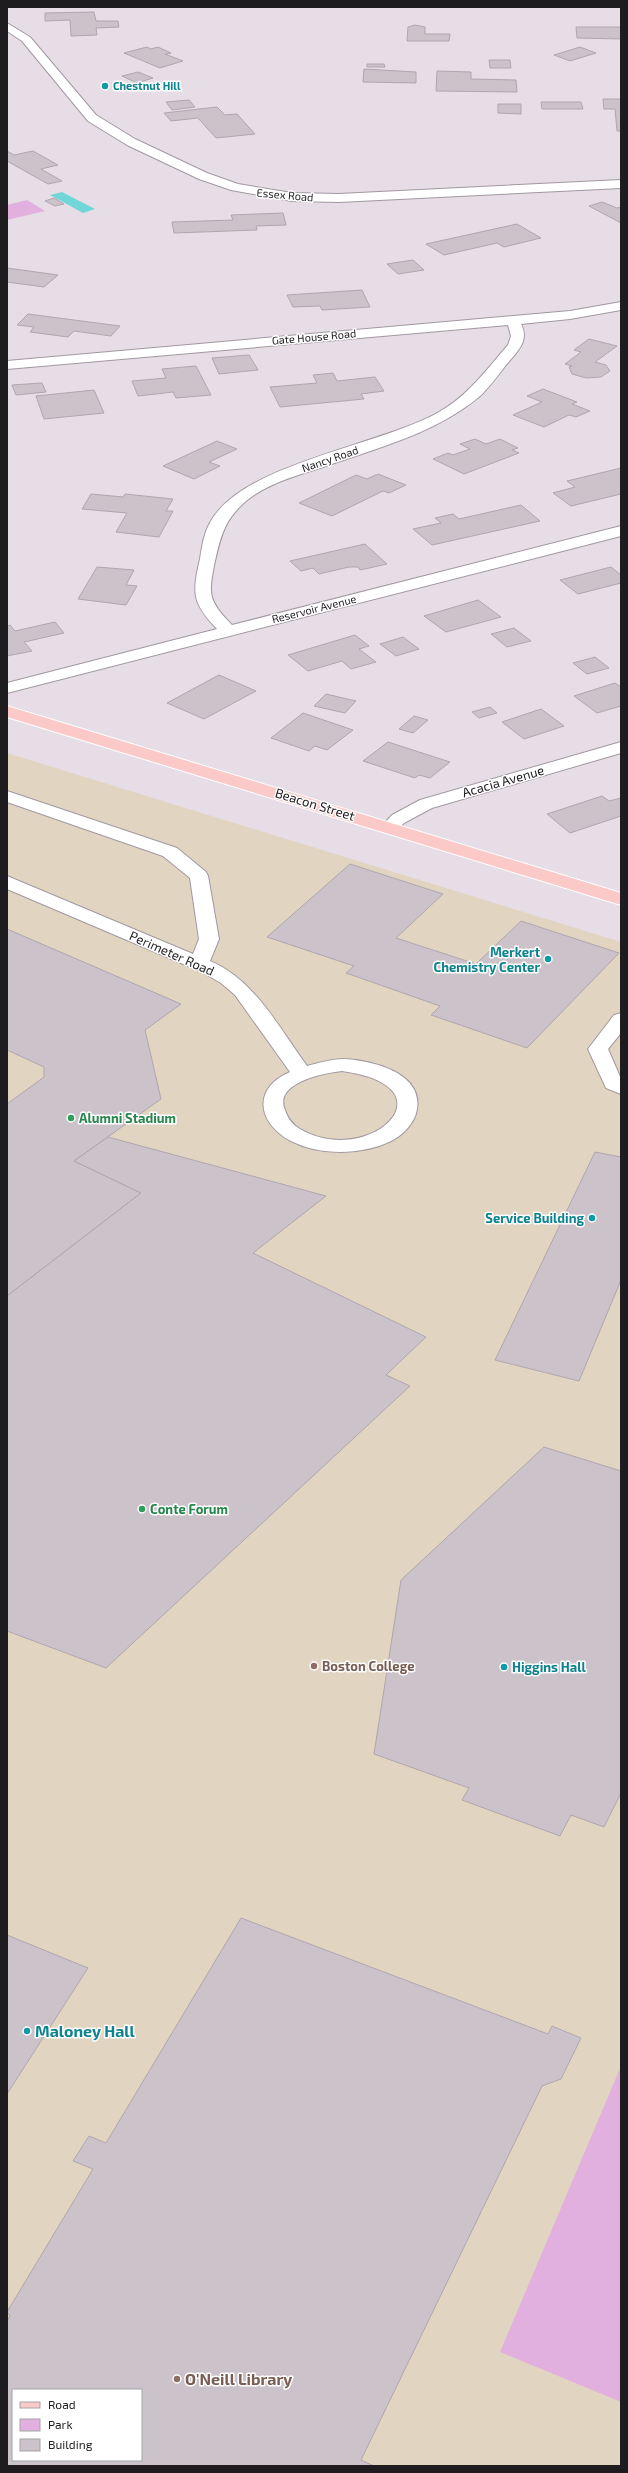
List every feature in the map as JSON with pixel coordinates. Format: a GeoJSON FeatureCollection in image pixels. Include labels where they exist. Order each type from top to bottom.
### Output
{"type":"FeatureCollection","features":[{"type":"Feature","properties":{"kind":"main road","name":"Beacon Street"},"geometry":{"type":"LineString","coordinates":[[7,711],[390,826],[621,899]]}},
{"type":"Feature","properties":{"kind":"street","name":"Essex Road"},"geometry":{"type":"LineString","coordinates":[[7,26],[26,39],[92,118],[131,142],[203,176],[235,187],[292,197],[339,198],[621,184]]}},
{"type":"Feature","properties":{"kind":"street","name":"Gate House Road"},"geometry":{"type":"LineString","coordinates":[[7,365],[512,320],[593,312],[621,306]]}},
{"type":"Feature","properties":{"kind":"street","name":"Nancy Road"},"geometry":{"type":"LineString","coordinates":[[228,631],[208,610],[202,584],[213,535],[218,522],[256,488],[274,478],[428,425],[462,405],[514,346],[519,337],[518,329],[512,320]]}},
{"type":"Feature","properties":{"kind":"street","name":"Reservoir Avenue"},"geometry":{"type":"LineString","coordinates":[[7,688],[621,531]]}},
{"type":"Feature","properties":{"kind":"street","name":"Acacia Avenue"},"geometry":{"type":"LineString","coordinates":[[390,826],[403,816],[426,804],[621,747]]}},
{"type":"Feature","properties":{"kind":"street"},"geometry":{"type":"LineString","coordinates":[[7,796],[170,852],[199,876],[209,939],[199,964]]}},
{"type":"Feature","properties":{"kind":"street","name":"Perimeter Road"},"geometry":{"type":"LineString","coordinates":[[7,882],[199,964],[228,979],[242,992],[301,1072]]}},
{"type":"Feature","properties":{"kind":"street"},"geometry":{"type":"LineString","coordinates":[[621,1019],[598,1049],[613,1084],[621,1088]]}},
{"type":"Feature","properties":{"kind":"street"},"geometry":{"type":"LineString","coordinates":[[342,1065],[364,1068],[384,1074],[398,1084],[407,1097],[408,1110],[402,1123],[389,1134],[371,1142],[350,1145],[327,1145],[306,1140],[289,1131],[278,1120],[273,1107],[275,1094],[285,1082],[301,1072],[321,1067],[342,1065]]}},
{"type":"Feature","properties":{"kind":"shaded area","name":"Boston College"},"geometry":{"type":"Polygon","coordinates":[[[7,753],[621,942],[621,2466],[7,2466],[7,753]]]}},
{"type":"Feature","properties":{"kind":"green space"},"geometry":{"type":"Polygon","coordinates":[[[27,200],[45,211],[7,220],[7,205],[27,200]]]}},
{"type":"Feature","properties":{"kind":"green space"},"geometry":{"type":"Polygon","coordinates":[[[621,2066],[621,2402],[500,2352],[621,2066]]]}},
{"type":"Feature","properties":{"kind":"water"},"geometry":{"type":"Polygon","coordinates":[[[62,192],[95,209],[83,213],[50,195],[62,192]]]}},
{"type":"Feature","properties":{"kind":"building"},"geometry":{"type":"Polygon","coordinates":[[[94,12],[96,21],[118,21],[119,27],[96,28],[97,35],[71,36],[70,20],[45,21],[45,13],[94,12]]]}},
{"type":"Feature","properties":{"kind":"building"},"geometry":{"type":"Polygon","coordinates":[[[415,25],[425,27],[425,34],[450,34],[449,41],[407,41],[408,27],[415,25]]]}},
{"type":"Feature","properties":{"kind":"building"},"geometry":{"type":"Polygon","coordinates":[[[576,27],[621,27],[621,39],[577,38],[576,27]]]}},
{"type":"Feature","properties":{"kind":"building"},"geometry":{"type":"Polygon","coordinates":[[[147,47],[151,49],[158,47],[171,53],[165,54],[183,61],[160,68],[124,53],[147,47]]]}},
{"type":"Feature","properties":{"kind":"building"},"geometry":{"type":"Polygon","coordinates":[[[580,47],[596,53],[570,61],[554,55],[580,47]]]}},
{"type":"Feature","properties":{"kind":"building"},"geometry":{"type":"Polygon","coordinates":[[[489,60],[510,60],[511,68],[490,68],[489,60]]]}},
{"type":"Feature","properties":{"kind":"building"},"geometry":{"type":"Polygon","coordinates":[[[367,64],[384,64],[385,67],[367,67],[367,64]]]}},
{"type":"Feature","properties":{"kind":"building"},"geometry":{"type":"Polygon","coordinates":[[[364,69],[416,72],[416,83],[363,82],[364,69]]]}},
{"type":"Feature","properties":{"kind":"building"},"geometry":{"type":"Polygon","coordinates":[[[437,71],[471,72],[471,79],[516,80],[517,92],[436,91],[437,71]]]}},
{"type":"Feature","properties":{"kind":"building"},"geometry":{"type":"Polygon","coordinates":[[[138,72],[153,78],[137,83],[122,76],[138,72]]]}},
{"type":"Feature","properties":{"kind":"building"},"geometry":{"type":"Polygon","coordinates":[[[603,99],[621,99],[621,131],[617,131],[615,109],[604,109],[603,99]]]}},
{"type":"Feature","properties":{"kind":"building"},"geometry":{"type":"Polygon","coordinates":[[[189,100],[195,107],[172,110],[166,102],[189,100]]]}},
{"type":"Feature","properties":{"kind":"building"},"geometry":{"type":"Polygon","coordinates":[[[541,102],[581,102],[583,109],[542,109],[541,102]]]}},
{"type":"Feature","properties":{"kind":"building"},"geometry":{"type":"Polygon","coordinates":[[[498,104],[521,104],[521,114],[498,113],[498,104]]]}},
{"type":"Feature","properties":{"kind":"building"},"geometry":{"type":"Polygon","coordinates":[[[217,107],[225,115],[237,114],[255,134],[216,138],[198,118],[171,121],[164,113],[217,107]]]}},
{"type":"Feature","properties":{"kind":"building"},"geometry":{"type":"Polygon","coordinates":[[[7,151],[14,155],[33,151],[58,165],[41,169],[62,181],[48,184],[7,161],[7,151]]]}},
{"type":"Feature","properties":{"kind":"building"},"geometry":{"type":"Polygon","coordinates":[[[54,198],[64,204],[55,206],[45,201],[54,198]]]}},
{"type":"Feature","properties":{"kind":"building"},"geometry":{"type":"Polygon","coordinates":[[[602,202],[617,208],[621,207],[621,223],[589,206],[602,202]]]}},
{"type":"Feature","properties":{"kind":"building"},"geometry":{"type":"Polygon","coordinates":[[[283,213],[286,225],[256,226],[257,230],[174,233],[172,222],[233,220],[231,215],[283,213]]]}},
{"type":"Feature","properties":{"kind":"building"},"geometry":{"type":"Polygon","coordinates":[[[517,224],[541,238],[504,247],[497,243],[444,255],[426,244],[517,224]]]}},
{"type":"Feature","properties":{"kind":"building"},"geometry":{"type":"Polygon","coordinates":[[[413,260],[424,270],[398,274],[387,264],[413,260]]]}},
{"type":"Feature","properties":{"kind":"building"},"geometry":{"type":"Polygon","coordinates":[[[7,268],[58,275],[44,287],[7,282],[7,268]]]}},
{"type":"Feature","properties":{"kind":"building"},"geometry":{"type":"Polygon","coordinates":[[[362,290],[370,307],[322,310],[320,306],[293,307],[287,295],[362,290]]]}},
{"type":"Feature","properties":{"kind":"building"},"geometry":{"type":"Polygon","coordinates":[[[28,314],[120,326],[111,336],[74,331],[68,337],[30,332],[34,327],[17,325],[28,314]]]}},
{"type":"Feature","properties":{"kind":"building"},"geometry":{"type":"Polygon","coordinates":[[[589,339],[617,346],[595,362],[606,365],[610,371],[601,377],[586,378],[572,374],[569,367],[572,366],[565,364],[581,352],[574,350],[589,339]]]}},
{"type":"Feature","properties":{"kind":"building"},"geometry":{"type":"Polygon","coordinates":[[[249,355],[258,370],[219,374],[212,358],[249,355]]]}},
{"type":"Feature","properties":{"kind":"building"},"geometry":{"type":"Polygon","coordinates":[[[196,366],[211,395],[176,398],[173,392],[138,396],[132,381],[166,378],[162,369],[196,366]]]}},
{"type":"Feature","properties":{"kind":"building"},"geometry":{"type":"Polygon","coordinates":[[[333,373],[337,381],[375,377],[384,391],[361,394],[364,399],[280,407],[270,387],[317,383],[313,375],[333,373]]]}},
{"type":"Feature","properties":{"kind":"building"},"geometry":{"type":"Polygon","coordinates":[[[42,383],[46,392],[16,395],[12,385],[42,383]]]}},
{"type":"Feature","properties":{"kind":"building"},"geometry":{"type":"Polygon","coordinates":[[[543,389],[577,402],[572,404],[590,411],[576,417],[569,415],[544,427],[513,415],[542,402],[527,396],[543,389]]]}},
{"type":"Feature","properties":{"kind":"building"},"geometry":{"type":"Polygon","coordinates":[[[94,390],[104,413],[44,419],[36,396],[94,390]]]}},
{"type":"Feature","properties":{"kind":"building"},"geometry":{"type":"Polygon","coordinates":[[[475,439],[486,444],[500,439],[518,448],[512,450],[519,453],[464,474],[433,459],[448,453],[453,455],[470,449],[460,444],[475,439]]]}},
{"type":"Feature","properties":{"kind":"building"},"geometry":{"type":"Polygon","coordinates":[[[217,441],[237,449],[209,462],[220,466],[194,479],[163,466],[217,441]]]}},
{"type":"Feature","properties":{"kind":"building"},"geometry":{"type":"Polygon","coordinates":[[[621,468],[621,494],[571,506],[553,493],[575,487],[567,481],[621,468]]]}},
{"type":"Feature","properties":{"kind":"building"},"geometry":{"type":"Polygon","coordinates":[[[378,474],[406,485],[389,493],[383,491],[332,516],[299,503],[356,475],[367,479],[378,474]]]}},
{"type":"Feature","properties":{"kind":"building"},"geometry":{"type":"Polygon","coordinates":[[[91,494],[123,497],[125,494],[173,499],[166,511],[173,511],[159,537],[116,532],[127,513],[82,509],[91,494]]]}},
{"type":"Feature","properties":{"kind":"building"},"geometry":{"type":"Polygon","coordinates":[[[521,505],[540,521],[432,545],[413,529],[441,523],[435,518],[453,514],[459,519],[521,505]]]}},
{"type":"Feature","properties":{"kind":"building"},"geometry":{"type":"Polygon","coordinates":[[[365,544],[387,564],[360,570],[358,567],[349,567],[319,574],[313,568],[301,571],[290,561],[365,544]]]}},
{"type":"Feature","properties":{"kind":"building"},"geometry":{"type":"Polygon","coordinates":[[[97,567],[134,570],[126,585],[137,586],[126,605],[78,599],[97,567]]]}},
{"type":"Feature","properties":{"kind":"building"},"geometry":{"type":"Polygon","coordinates":[[[611,567],[621,575],[621,583],[578,594],[560,580],[611,567]]]}},
{"type":"Feature","properties":{"kind":"building"},"geometry":{"type":"Polygon","coordinates":[[[478,600],[501,617],[446,632],[424,616],[478,600]]]}},
{"type":"Feature","properties":{"kind":"building"},"geometry":{"type":"Polygon","coordinates":[[[55,622],[64,633],[24,642],[32,651],[7,656],[7,626],[10,625],[15,631],[55,622]]]}},
{"type":"Feature","properties":{"kind":"building"},"geometry":{"type":"Polygon","coordinates":[[[514,628],[531,641],[507,647],[491,634],[514,628]]]}},
{"type":"Feature","properties":{"kind":"building"},"geometry":{"type":"Polygon","coordinates":[[[355,635],[369,646],[359,649],[376,662],[351,669],[342,661],[308,671],[288,655],[355,635]]]}},
{"type":"Feature","properties":{"kind":"building"},"geometry":{"type":"Polygon","coordinates":[[[403,637],[419,649],[396,656],[380,644],[403,637]]]}},
{"type":"Feature","properties":{"kind":"building"},"geometry":{"type":"Polygon","coordinates":[[[595,657],[609,668],[587,674],[573,663],[595,657]]]}},
{"type":"Feature","properties":{"kind":"building"},"geometry":{"type":"Polygon","coordinates":[[[219,675],[256,691],[204,719],[167,703],[219,675]]]}},
{"type":"Feature","properties":{"kind":"building"},"geometry":{"type":"Polygon","coordinates":[[[615,683],[621,687],[621,706],[597,713],[574,696],[615,683]]]}},
{"type":"Feature","properties":{"kind":"building"},"geometry":{"type":"Polygon","coordinates":[[[326,694],[356,701],[345,713],[314,706],[326,694]]]}},
{"type":"Feature","properties":{"kind":"building"},"geometry":{"type":"Polygon","coordinates":[[[490,707],[497,713],[479,718],[472,712],[490,707]]]}},
{"type":"Feature","properties":{"kind":"building"},"geometry":{"type":"Polygon","coordinates":[[[541,709],[564,726],[524,739],[502,722],[541,709]]]}},
{"type":"Feature","properties":{"kind":"building"},"geometry":{"type":"Polygon","coordinates":[[[303,713],[353,730],[327,750],[315,746],[309,751],[271,738],[303,713]]]}},
{"type":"Feature","properties":{"kind":"building"},"geometry":{"type":"Polygon","coordinates":[[[414,716],[428,720],[413,733],[399,729],[414,716]]]}},
{"type":"Feature","properties":{"kind":"building"},"geometry":{"type":"Polygon","coordinates":[[[388,742],[450,762],[430,778],[419,775],[415,778],[363,761],[388,742]]]}},
{"type":"Feature","properties":{"kind":"building"},"geometry":{"type":"Polygon","coordinates":[[[602,796],[609,801],[621,798],[621,816],[570,833],[547,814],[602,796]]]}},
{"type":"Feature","properties":{"kind":"building","name":"Merkert Chemistry Center"},"geometry":{"type":"Polygon","coordinates":[[[350,864],[443,894],[396,938],[476,964],[521,921],[619,953],[527,1048],[431,1015],[440,1006],[346,973],[354,966],[267,937],[350,864]]]}},
{"type":"Feature","properties":{"kind":"building","name":"Alumni Stadium"},"geometry":{"type":"Polygon","coordinates":[[[7,929],[181,1004],[145,1030],[161,1099],[74,1161],[141,1193],[7,1296],[7,1104],[44,1077],[44,1067],[7,1050],[7,929]]]}},
{"type":"Feature","properties":{"kind":"building","name":"Conte Forum"},"geometry":{"type":"Polygon","coordinates":[[[108,1137],[326,1196],[253,1253],[426,1337],[386,1375],[410,1386],[106,1668],[7,1631],[7,1296],[141,1193],[74,1161],[108,1137]]]}},
{"type":"Feature","properties":{"kind":"building","name":"Service Building"},"geometry":{"type":"Polygon","coordinates":[[[595,1152],[621,1157],[621,1280],[579,1381],[495,1360],[595,1152]]]}},
{"type":"Feature","properties":{"kind":"building","name":"Higgins Hall"},"geometry":{"type":"Polygon","coordinates":[[[544,1447],[621,1471],[621,1793],[604,1827],[571,1815],[560,1836],[462,1800],[469,1788],[374,1754],[401,1580],[544,1447]]]}},
{"type":"Feature","properties":{"kind":"building","name":"O'Neill Library"},"geometry":{"type":"Polygon","coordinates":[[[241,1918],[548,2034],[552,2026],[581,2038],[561,2079],[542,2086],[361,2460],[374,2466],[7,2466],[7,2321],[10,2316],[7,2312],[93,2169],[73,2161],[89,2136],[106,2143],[241,1918]]]}},
{"type":"Feature","properties":{"kind":"building","name":"Maloney Hall"},"geometry":{"type":"Polygon","coordinates":[[[7,1935],[88,1968],[7,2094],[7,1935]]]}},
{"type":"Feature","properties":{"kind":"place","name":"Chestnut Hill"},"geometry":{"type":"Point","coordinates":[105,86]}},
{"type":"Feature","properties":{"kind":"place","name":"Merkert Chemistry Center"},"geometry":{"type":"Point","coordinates":[548,959]}},
{"type":"Feature","properties":{"kind":"place","name":"Alumni Stadium"},"geometry":{"type":"Point","coordinates":[71,1118]}},
{"type":"Feature","properties":{"kind":"place","name":"Service Building"},"geometry":{"type":"Point","coordinates":[592,1218]}},
{"type":"Feature","properties":{"kind":"place","name":"Conte Forum"},"geometry":{"type":"Point","coordinates":[142,1509]}},
{"type":"Feature","properties":{"kind":"place","name":"Boston College"},"geometry":{"type":"Point","coordinates":[314,1666]}},
{"type":"Feature","properties":{"kind":"place","name":"Higgins Hall"},"geometry":{"type":"Point","coordinates":[504,1667]}},
{"type":"Feature","properties":{"kind":"place","name":"Maloney Hall"},"geometry":{"type":"Point","coordinates":[27,2031]}},
{"type":"Feature","properties":{"kind":"place","name":"O'Neill Library"},"geometry":{"type":"Point","coordinates":[177,2379]}}]}
